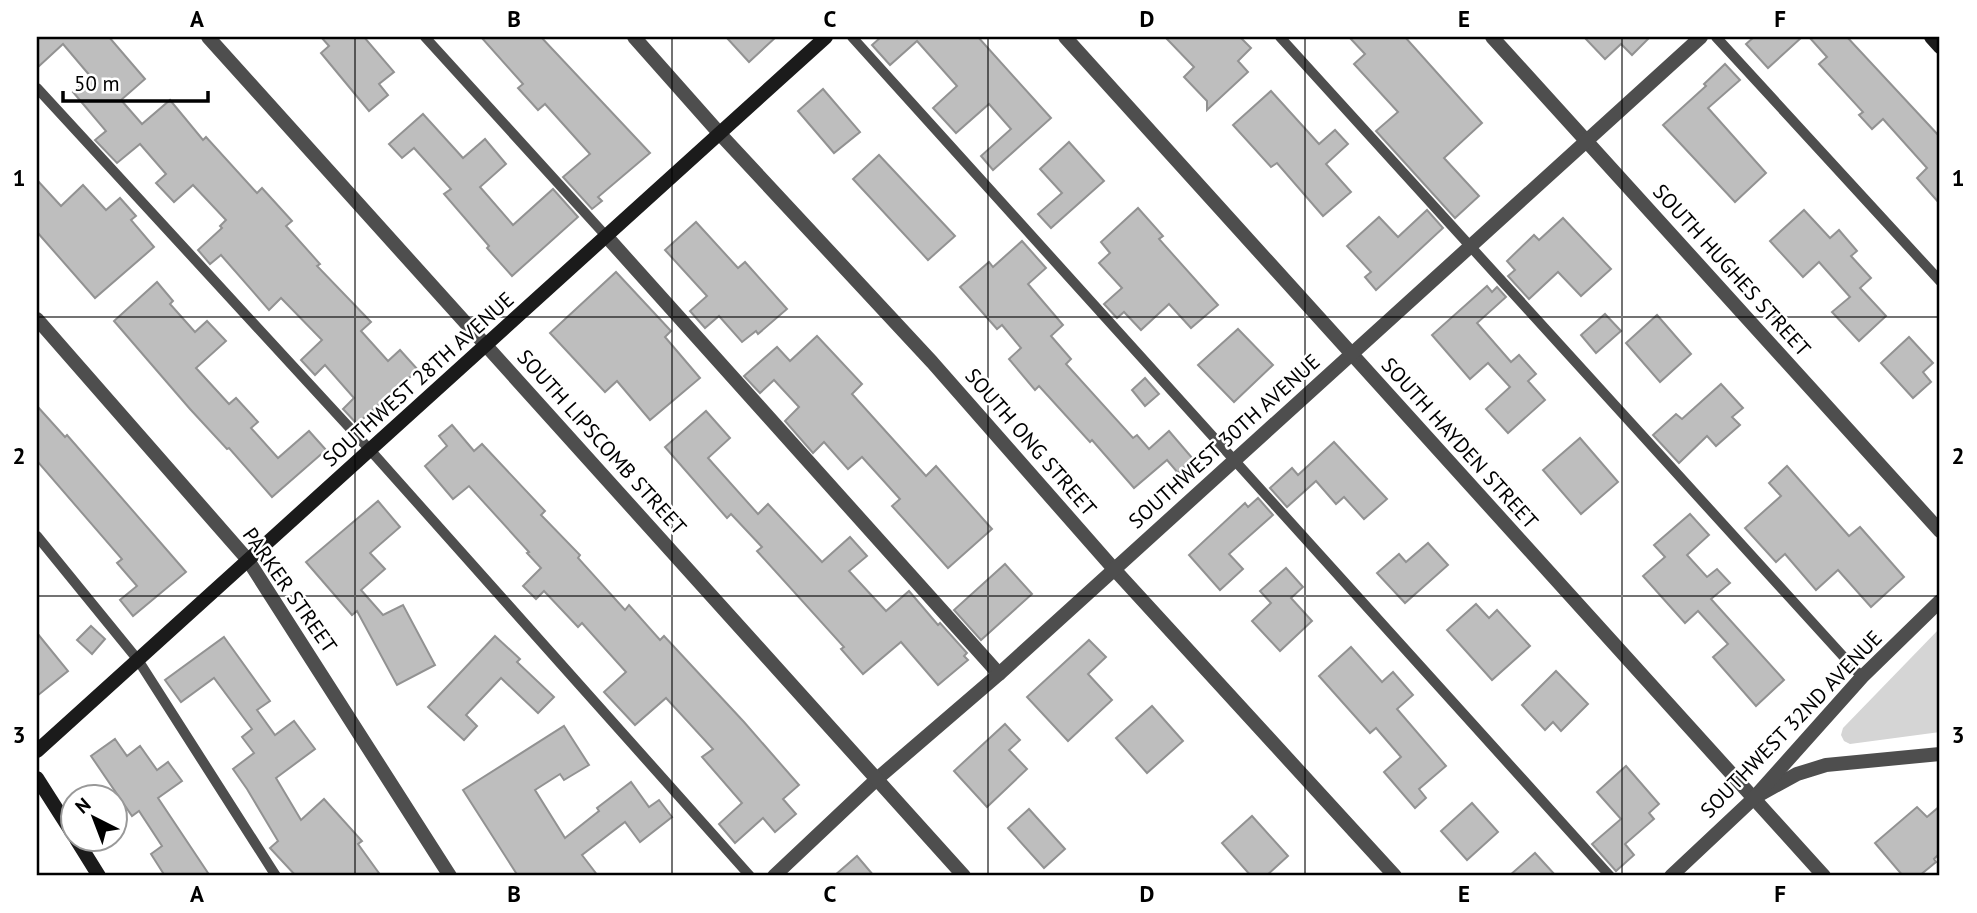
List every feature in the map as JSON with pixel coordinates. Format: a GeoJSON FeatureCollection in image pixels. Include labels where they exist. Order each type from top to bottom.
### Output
{"type":"FeatureCollection","features":[{"type":"Feature","properties":{"kind":"main road","name":"SOUTHWEST 28TH AVENUE"},"geometry":{"type":"LineString","coordinates":[[37,751],[826,37]]}},
{"type":"Feature","properties":{"kind":"main road"},"geometry":{"type":"LineString","coordinates":[[1931,37],[1940,47]]}},
{"type":"Feature","properties":{"kind":"main road"},"geometry":{"type":"LineString","coordinates":[[37,778],[60,814]]}},
{"type":"Feature","properties":{"kind":"main road"},"geometry":{"type":"LineString","coordinates":[[84,853],[99,876]]}},
{"type":"Feature","properties":{"kind":"street","name":"SOUTH LIPSCOMB STREET"},"geometry":{"type":"LineString","coordinates":[[208,37],[964,876]]}},
{"type":"Feature","properties":{"kind":"street","name":"SOUTH ONG STREET"},"geometry":{"type":"LineString","coordinates":[[634,37],[720,134],[932,362],[1113,568],[1395,876]]}},
{"type":"Feature","properties":{"kind":"street","name":"SOUTH HAYDEN STREET"},"geometry":{"type":"LineString","coordinates":[[1065,37],[1824,876]]}},
{"type":"Feature","properties":{"kind":"street","name":"SOUTH HUGHES STREET"},"geometry":{"type":"LineString","coordinates":[[1492,37],[1940,531]]}},
{"type":"Feature","properties":{"kind":"street","name":"SOUTHWEST 30TH AVENUE"},"geometry":{"type":"LineString","coordinates":[[774,876],[878,778],[999,674],[1702,37]]}},
{"type":"Feature","properties":{"kind":"street"},"geometry":{"type":"LineString","coordinates":[[607,237],[999,674]]}},
{"type":"Feature","properties":{"kind":"street","name":"PARKER STREET"},"geometry":{"type":"LineString","coordinates":[[37,319],[248,560],[450,876]]}},
{"type":"Feature","properties":{"kind":"street","name":"SOUTHWEST 32ND AVENUE"},"geometry":{"type":"LineString","coordinates":[[1671,876],[1753,799],[1862,677],[1940,601]]}},
{"type":"Feature","properties":{"kind":"street"},"geometry":{"type":"LineString","coordinates":[[1753,799],[1797,774],[1826,765],[1940,754]]}},
{"type":"Feature","properties":{"kind":"lane"},"geometry":{"type":"LineString","coordinates":[[425,37],[607,237]]}},
{"type":"Feature","properties":{"kind":"lane"},"geometry":{"type":"LineString","coordinates":[[852,37],[1610,876]]}},
{"type":"Feature","properties":{"kind":"lane"},"geometry":{"type":"LineString","coordinates":[[1280,37],[1862,677]]}},
{"type":"Feature","properties":{"kind":"lane"},"geometry":{"type":"LineString","coordinates":[[1716,37],[1940,281]]}},
{"type":"Feature","properties":{"kind":"lane"},"geometry":{"type":"LineString","coordinates":[[37,88],[371,451],[750,876]]}},
{"type":"Feature","properties":{"kind":"lane"},"geometry":{"type":"LineString","coordinates":[[37,536],[138,660],[276,876]]}},
{"type":"Feature","properties":{"kind":"shaded area"},"geometry":{"type":"Polygon","coordinates":[[[1940,628],[1940,732],[1850,744],[1844,741],[1841,735],[1843,728],[1940,628]]]}},
{"type":"Feature","properties":{"kind":"building"},"geometry":{"type":"Polygon","coordinates":[[[37,37],[109,37],[145,79],[121,100],[142,124],[170,100],[203,140],[206,137],[257,193],[262,188],[292,221],[286,226],[320,264],[317,266],[371,322],[361,331],[388,361],[400,350],[418,370],[357,424],[343,409],[354,398],[325,365],[315,375],[301,360],[322,340],[281,298],[269,310],[221,255],[210,264],[198,250],[222,228],[220,226],[226,220],[193,185],[174,202],[156,183],[166,174],[140,144],[117,163],[95,140],[106,131],[73,92],[91,77],[63,44],[37,68],[37,37]]]}},
{"type":"Feature","properties":{"kind":"building"},"geometry":{"type":"Polygon","coordinates":[[[321,37],[364,37],[394,72],[379,84],[388,95],[369,111],[321,53],[329,46],[321,37]]]}},
{"type":"Feature","properties":{"kind":"building"},"geometry":{"type":"Polygon","coordinates":[[[481,37],[541,37],[650,153],[598,197],[602,201],[592,209],[563,177],[590,154],[545,104],[538,110],[518,88],[523,84],[481,37]]]}},
{"type":"Feature","properties":{"kind":"building"},"geometry":{"type":"Polygon","coordinates":[[[726,37],[776,37],[749,62],[726,37]]]}},
{"type":"Feature","properties":{"kind":"building"},"geometry":{"type":"Polygon","coordinates":[[[881,37],[978,37],[1051,118],[993,170],[981,156],[1011,129],[989,104],[956,133],[933,108],[957,86],[917,41],[890,65],[872,45],[881,37]]]}},
{"type":"Feature","properties":{"kind":"building"},"geometry":{"type":"Polygon","coordinates":[[[1165,37],[1240,37],[1251,48],[1238,61],[1248,72],[1207,110],[1207,101],[1184,77],[1194,67],[1165,37]]]}},
{"type":"Feature","properties":{"kind":"building"},"geometry":{"type":"Polygon","coordinates":[[[1349,37],[1405,37],[1482,123],[1444,158],[1479,196],[1455,218],[1376,131],[1398,112],[1354,64],[1365,54],[1349,37]]]}},
{"type":"Feature","properties":{"kind":"building"},"geometry":{"type":"Polygon","coordinates":[[[1584,37],[1650,37],[1632,55],[1621,44],[1605,59],[1584,37]]]}},
{"type":"Feature","properties":{"kind":"building"},"geometry":{"type":"Polygon","coordinates":[[[1754,37],[1802,37],[1768,68],[1746,44],[1754,37]]]}},
{"type":"Feature","properties":{"kind":"building"},"geometry":{"type":"Polygon","coordinates":[[[1809,37],[1847,37],[1940,137],[1940,204],[1917,178],[1927,168],[1883,119],[1872,129],[1859,115],[1863,112],[1819,64],[1827,57],[1809,37]]]}},
{"type":"Feature","properties":{"kind":"building"},"geometry":{"type":"Polygon","coordinates":[[[1725,64],[1740,80],[1708,108],[1766,173],[1735,202],[1663,125],[1706,86],[1704,84],[1725,64]]]}},
{"type":"Feature","properties":{"kind":"building"},"geometry":{"type":"Polygon","coordinates":[[[823,89],[860,132],[834,153],[798,111],[823,89]]]}},
{"type":"Feature","properties":{"kind":"building"},"geometry":{"type":"Polygon","coordinates":[[[1271,91],[1319,144],[1335,130],[1348,144],[1326,164],[1351,192],[1323,216],[1277,163],[1271,167],[1233,125],[1271,91]]]}},
{"type":"Feature","properties":{"kind":"building"},"geometry":{"type":"Polygon","coordinates":[[[423,114],[463,158],[485,139],[506,164],[480,187],[513,225],[553,189],[578,217],[512,276],[444,194],[451,189],[414,148],[402,158],[389,144],[423,114]]]}},
{"type":"Feature","properties":{"kind":"building"},"geometry":{"type":"Polygon","coordinates":[[[1069,142],[1104,181],[1051,228],[1038,214],[1062,193],[1040,169],[1069,142]]]}},
{"type":"Feature","properties":{"kind":"building"},"geometry":{"type":"Polygon","coordinates":[[[879,155],[955,236],[928,260],[853,179],[879,155]]]}},
{"type":"Feature","properties":{"kind":"building"},"geometry":{"type":"Polygon","coordinates":[[[37,180],[61,206],[83,185],[106,210],[120,198],[136,216],[131,220],[154,247],[95,298],[37,232],[37,180]]]}},
{"type":"Feature","properties":{"kind":"building"},"geometry":{"type":"Polygon","coordinates":[[[1138,208],[1163,236],[1159,239],[1218,305],[1191,328],[1169,304],[1141,330],[1124,312],[1117,318],[1104,304],[1122,288],[1099,263],[1110,253],[1101,242],[1138,208]]]}},
{"type":"Feature","properties":{"kind":"building"},"geometry":{"type":"Polygon","coordinates":[[[1427,210],[1443,228],[1376,290],[1365,277],[1371,272],[1347,246],[1379,217],[1398,237],[1427,210]]]}},
{"type":"Feature","properties":{"kind":"building"},"geometry":{"type":"Polygon","coordinates":[[[1804,210],[1830,238],[1839,230],[1857,251],[1851,256],[1871,278],[1860,288],[1886,316],[1859,341],[1832,312],[1850,297],[1819,262],[1803,277],[1770,241],[1804,210]]]}},
{"type":"Feature","properties":{"kind":"building"},"geometry":{"type":"Polygon","coordinates":[[[1563,218],[1611,269],[1581,296],[1558,272],[1529,299],[1508,276],[1515,270],[1507,261],[1534,235],[1539,240],[1563,218]]]}},
{"type":"Feature","properties":{"kind":"building"},"geometry":{"type":"Polygon","coordinates":[[[696,222],[738,268],[745,262],[787,309],[758,334],[756,331],[742,342],[719,316],[705,328],[690,311],[707,296],[665,250],[696,222]]]}},
{"type":"Feature","properties":{"kind":"building"},"geometry":{"type":"Polygon","coordinates":[[[1022,241],[1046,268],[1028,284],[1063,325],[1051,336],[1071,359],[1066,364],[1133,438],[1137,435],[1149,449],[1169,431],[1193,459],[1178,473],[1167,460],[1134,488],[1039,386],[1035,390],[1009,359],[1021,348],[1002,325],[997,329],[960,287],[989,262],[993,267],[1022,241]]]}},
{"type":"Feature","properties":{"kind":"building"},"geometry":{"type":"Polygon","coordinates":[[[616,272],[671,331],[665,337],[700,378],[650,420],[617,381],[605,392],[550,333],[616,272]]]}},
{"type":"Feature","properties":{"kind":"building"},"geometry":{"type":"Polygon","coordinates":[[[157,282],[173,301],[170,304],[195,332],[207,321],[226,341],[196,368],[229,404],[236,398],[258,422],[251,428],[278,458],[309,431],[326,450],[272,497],[190,409],[114,321],[157,282]]]}},
{"type":"Feature","properties":{"kind":"building"},"geometry":{"type":"Polygon","coordinates":[[[1487,286],[1492,292],[1497,287],[1506,297],[1477,323],[1511,362],[1519,355],[1536,374],[1528,381],[1545,400],[1508,433],[1486,409],[1510,387],[1488,363],[1470,379],[1432,335],[1487,286]]]}},
{"type":"Feature","properties":{"kind":"building"},"geometry":{"type":"Polygon","coordinates":[[[1605,314],[1621,331],[1596,353],[1581,335],[1605,314]]]}},
{"type":"Feature","properties":{"kind":"building"},"geometry":{"type":"Polygon","coordinates":[[[1657,315],[1691,354],[1660,382],[1626,343],[1657,315]]]}},
{"type":"Feature","properties":{"kind":"building"},"geometry":{"type":"Polygon","coordinates":[[[1238,329],[1273,365],[1234,402],[1198,365],[1238,329]]]}},
{"type":"Feature","properties":{"kind":"building"},"geometry":{"type":"Polygon","coordinates":[[[817,336],[862,384],[852,394],[926,476],[936,466],[992,529],[948,568],[892,506],[900,499],[862,457],[848,469],[824,442],[813,453],[785,421],[799,407],[774,380],[760,393],[744,376],[777,347],[790,361],[817,336]]]}},
{"type":"Feature","properties":{"kind":"building"},"geometry":{"type":"Polygon","coordinates":[[[1909,337],[1933,363],[1923,372],[1931,382],[1913,398],[1881,363],[1909,337]]]}},
{"type":"Feature","properties":{"kind":"building"},"geometry":{"type":"Polygon","coordinates":[[[1145,378],[1159,394],[1145,406],[1132,390],[1145,378]]]}},
{"type":"Feature","properties":{"kind":"building"},"geometry":{"type":"Polygon","coordinates":[[[1721,384],[1743,408],[1732,417],[1740,425],[1716,446],[1707,436],[1679,463],[1653,435],[1676,414],[1682,419],[1721,384]]]}},
{"type":"Feature","properties":{"kind":"building"},"geometry":{"type":"Polygon","coordinates":[[[37,406],[65,437],[67,435],[186,572],[133,616],[120,600],[137,586],[117,563],[122,559],[37,461],[37,406]]]}},
{"type":"Feature","properties":{"kind":"building"},"geometry":{"type":"Polygon","coordinates":[[[706,411],[730,438],[708,458],[758,514],[768,504],[822,562],[850,537],[867,556],[849,571],[886,611],[909,591],[967,653],[964,656],[968,660],[938,685],[901,642],[863,674],[841,649],[844,647],[757,551],[762,547],[731,514],[727,518],[665,447],[706,411]]]}},
{"type":"Feature","properties":{"kind":"building"},"geometry":{"type":"Polygon","coordinates":[[[452,425],[474,451],[482,444],[545,511],[541,515],[580,555],[578,558],[625,610],[629,605],[660,640],[664,636],[799,785],[783,799],[796,814],[775,832],[763,818],[735,843],[719,824],[742,803],[702,757],[713,749],[666,698],[635,725],[604,692],[626,672],[582,623],[578,627],[544,591],[536,599],[523,586],[541,568],[469,486],[453,499],[425,466],[447,446],[439,436],[452,425]]]}},
{"type":"Feature","properties":{"kind":"building"},"geometry":{"type":"Polygon","coordinates":[[[1580,438],[1618,482],[1581,514],[1543,470],[1580,438]]]}},
{"type":"Feature","properties":{"kind":"building"},"geometry":{"type":"Polygon","coordinates":[[[1334,442],[1387,499],[1364,519],[1344,497],[1336,504],[1316,481],[1287,507],[1270,488],[1292,468],[1298,475],[1334,442]]]}},
{"type":"Feature","properties":{"kind":"building"},"geometry":{"type":"Polygon","coordinates":[[[1787,466],[1849,536],[1860,527],[1904,577],[1871,607],[1838,570],[1816,590],[1785,554],[1776,562],[1745,528],[1781,496],[1769,483],[1787,466]]]}},
{"type":"Feature","properties":{"kind":"building"},"geometry":{"type":"Polygon","coordinates":[[[1258,498],[1273,515],[1229,554],[1243,569],[1220,590],[1189,555],[1245,503],[1248,507],[1258,498]]]}},
{"type":"Feature","properties":{"kind":"building"},"geometry":{"type":"Polygon","coordinates":[[[378,501],[400,527],[370,553],[385,569],[361,590],[383,615],[403,605],[435,665],[397,685],[357,611],[352,615],[306,562],[378,501]]]}},
{"type":"Feature","properties":{"kind":"building"},"geometry":{"type":"Polygon","coordinates":[[[1690,514],[1709,535],[1687,555],[1707,577],[1717,569],[1730,583],[1711,599],[1784,680],[1756,706],[1713,657],[1728,644],[1698,611],[1685,623],[1643,576],[1665,557],[1654,545],[1690,514]]]}},
{"type":"Feature","properties":{"kind":"building"},"geometry":{"type":"Polygon","coordinates":[[[1428,543],[1448,565],[1405,603],[1377,573],[1399,554],[1406,562],[1428,543]]]}},
{"type":"Feature","properties":{"kind":"building"},"geometry":{"type":"Polygon","coordinates":[[[1005,564],[1032,594],[981,640],[954,610],[1005,564]]]}},
{"type":"Feature","properties":{"kind":"building"},"geometry":{"type":"Polygon","coordinates":[[[1286,568],[1303,587],[1291,598],[1312,621],[1280,651],[1252,621],[1271,603],[1260,591],[1286,568]]]}},
{"type":"Feature","properties":{"kind":"building"},"geometry":{"type":"Polygon","coordinates":[[[1476,604],[1489,618],[1497,610],[1530,646],[1492,680],[1447,630],[1476,604]]]}},
{"type":"Feature","properties":{"kind":"building"},"geometry":{"type":"Polygon","coordinates":[[[91,626],[105,639],[92,654],[77,640],[91,626]]]}},
{"type":"Feature","properties":{"kind":"building"},"geometry":{"type":"Polygon","coordinates":[[[37,633],[68,671],[37,696],[37,633]]]}},
{"type":"Feature","properties":{"kind":"building"},"geometry":{"type":"Polygon","coordinates":[[[495,636],[520,659],[517,662],[554,697],[538,713],[501,678],[466,715],[477,726],[464,740],[428,707],[495,636]]]}},
{"type":"Feature","properties":{"kind":"building"},"geometry":{"type":"Polygon","coordinates":[[[224,637],[270,701],[257,710],[275,735],[294,721],[315,749],[276,778],[301,820],[324,799],[362,841],[358,844],[381,876],[296,876],[270,848],[278,841],[233,769],[254,753],[242,737],[252,729],[214,678],[181,702],[165,680],[224,637]]]}},
{"type":"Feature","properties":{"kind":"building"},"geometry":{"type":"Polygon","coordinates":[[[1089,640],[1106,657],[1088,674],[1112,700],[1068,741],[1027,697],[1089,640]]]}},
{"type":"Feature","properties":{"kind":"building"},"geometry":{"type":"Polygon","coordinates":[[[1351,647],[1382,682],[1393,672],[1413,695],[1397,709],[1446,766],[1419,789],[1426,798],[1415,808],[1384,772],[1401,757],[1376,728],[1370,733],[1319,676],[1351,647]]]}},
{"type":"Feature","properties":{"kind":"building"},"geometry":{"type":"Polygon","coordinates":[[[1556,671],[1588,704],[1561,731],[1553,722],[1545,730],[1522,705],[1556,671]]]}},
{"type":"Feature","properties":{"kind":"building"},"geometry":{"type":"Polygon","coordinates":[[[1152,706],[1183,741],[1147,773],[1116,738],[1152,706]]]}},
{"type":"Feature","properties":{"kind":"building"},"geometry":{"type":"Polygon","coordinates":[[[1005,724],[1020,740],[1009,750],[1027,769],[987,807],[954,771],[1005,724]]]}},
{"type":"Feature","properties":{"kind":"building"},"geometry":{"type":"Polygon","coordinates":[[[564,726],[589,765],[564,780],[560,774],[535,790],[565,838],[599,811],[597,808],[631,782],[649,807],[659,800],[672,817],[640,842],[625,822],[582,855],[598,876],[518,876],[463,790],[564,726]]]}},
{"type":"Feature","properties":{"kind":"building"},"geometry":{"type":"Polygon","coordinates":[[[115,739],[127,756],[140,746],[157,770],[168,762],[182,781],[158,798],[210,876],[165,876],[151,854],[162,846],[139,811],[132,816],[130,813],[130,783],[109,783],[91,756],[115,739]]]}},
{"type":"Feature","properties":{"kind":"building"},"geometry":{"type":"Polygon","coordinates":[[[1626,766],[1659,804],[1649,813],[1654,819],[1625,844],[1634,855],[1616,871],[1592,844],[1621,819],[1597,792],[1626,766]]]}},
{"type":"Feature","properties":{"kind":"building"},"geometry":{"type":"Polygon","coordinates":[[[1472,803],[1498,832],[1467,860],[1441,831],[1472,803]]]}},
{"type":"Feature","properties":{"kind":"building"},"geometry":{"type":"Polygon","coordinates":[[[1940,806],[1940,853],[1934,859],[1936,862],[1919,876],[1903,876],[1875,843],[1917,807],[1927,817],[1940,806]]]}},
{"type":"Feature","properties":{"kind":"building"},"geometry":{"type":"Polygon","coordinates":[[[1029,809],[1065,849],[1044,868],[1008,828],[1029,809]]]}},
{"type":"Feature","properties":{"kind":"building"},"geometry":{"type":"Polygon","coordinates":[[[1252,816],[1288,856],[1266,876],[1251,876],[1222,843],[1252,816]]]}},
{"type":"Feature","properties":{"kind":"building"},"geometry":{"type":"Polygon","coordinates":[[[1535,853],[1556,876],[1509,876],[1535,853]]]}},
{"type":"Feature","properties":{"kind":"building"},"geometry":{"type":"Polygon","coordinates":[[[857,856],[874,876],[834,876],[857,856]]]}}]}
